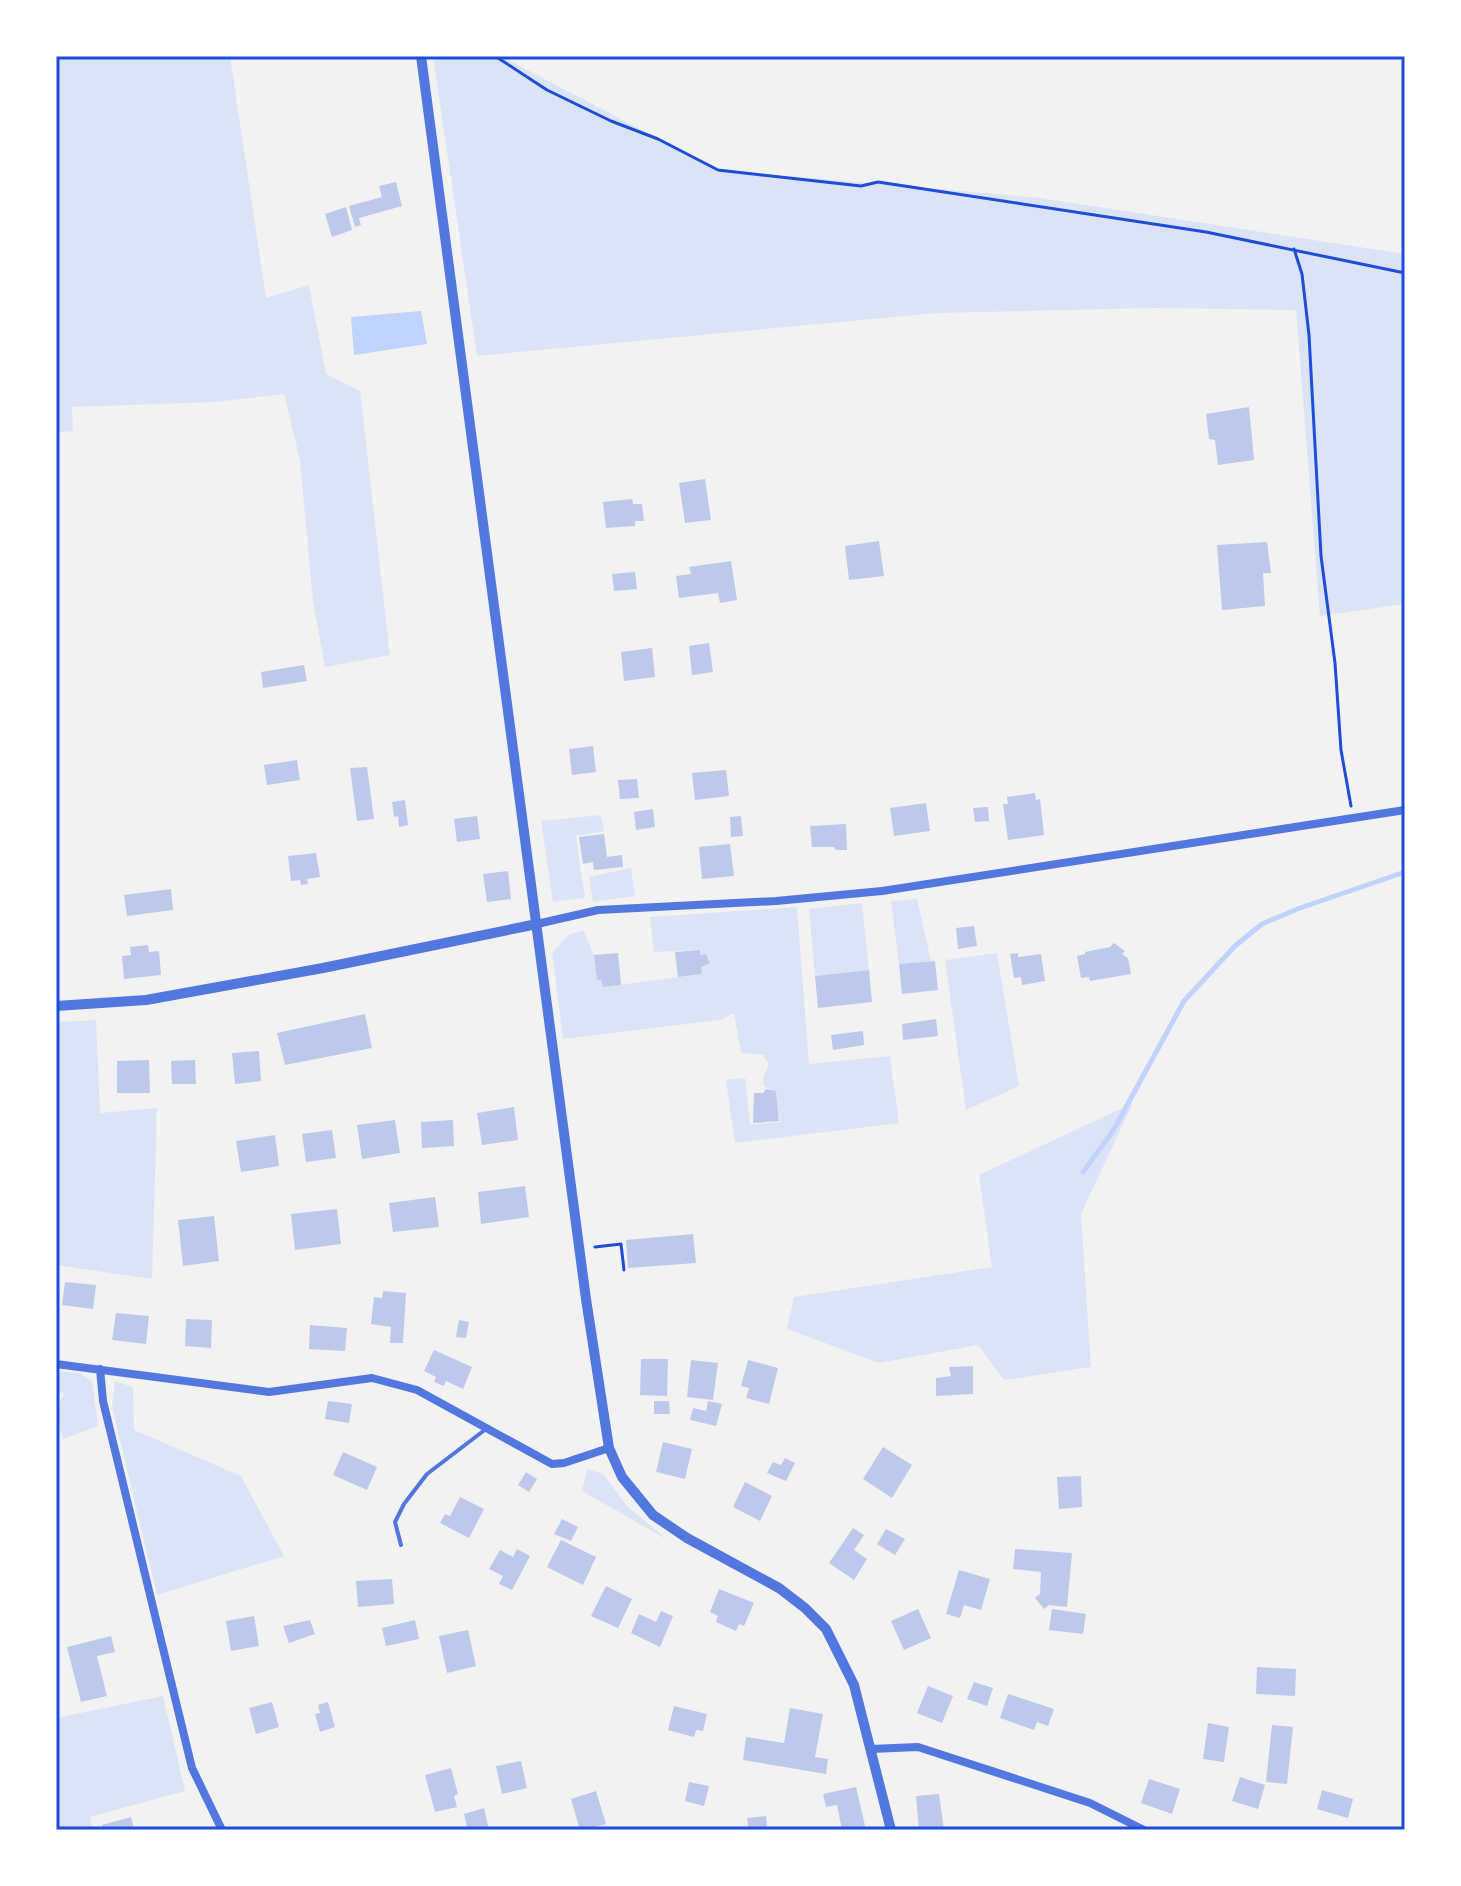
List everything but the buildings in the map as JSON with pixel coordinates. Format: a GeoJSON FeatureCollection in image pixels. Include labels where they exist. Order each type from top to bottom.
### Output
{"type":"FeatureCollection","features":[{"type":"Feature","properties":{"kind":"street"},"geometry":{"type":"LineString","coordinates":[[421,56],[586,1299],[609,1448],[629,1487],[653,1515],[687,1538],[779,1588],[826,1629],[854,1685],[891,1830]]}},
{"type":"Feature","properties":{"kind":"street"},"geometry":{"type":"LineString","coordinates":[[56,1006],[146,1000],[352,963],[598,910],[776,901],[882,891],[1405,810]]}},
{"type":"Feature","properties":{"kind":"street"},"geometry":{"type":"LineString","coordinates":[[56,1364],[269,1392],[372,1378],[417,1390],[552,1464],[609,1448]]}},
{"type":"Feature","properties":{"kind":"street"},"geometry":{"type":"LineString","coordinates":[[100,1369],[103,1401],[192,1768],[222,1830]]}},
{"type":"Feature","properties":{"kind":"street"},"geometry":{"type":"LineString","coordinates":[[871,1749],[918,1747],[1090,1803],[1144,1830]]}},
{"type":"Feature","properties":{"kind":"lane"},"geometry":{"type":"LineString","coordinates":[[401,1545],[395,1522],[404,1504],[427,1474],[487,1428]]}},
{"type":"Feature","properties":{"kind":"path"},"geometry":{"type":"LineString","coordinates":[[495,56],[547,90],[611,121],[658,139],[718,170],[861,186],[878,182],[1206,232],[1405,273]]}},
{"type":"Feature","properties":{"kind":"path"},"geometry":{"type":"LineString","coordinates":[[1294,249],[1302,274],[1308,319],[1321,556],[1335,663],[1341,750],[1353,818]]}},
{"type":"Feature","properties":{"kind":"path"},"geometry":{"type":"LineString","coordinates":[[590,1247],[621,1244],[624,1270]]}},
{"type":"Feature","properties":{"kind":"shaded area"},"geometry":{"type":"Polygon","coordinates":[[[56,56],[230,56],[266,298],[309,285],[326,374],[360,391],[390,655],[325,667],[313,602],[300,460],[284,394],[215,402],[72,407],[73,431],[56,433],[56,56]]]}},
{"type":"Feature","properties":{"kind":"shaded area"},"geometry":{"type":"Polygon","coordinates":[[[433,56],[501,56],[718,170],[1040,198],[1405,254],[1405,604],[1320,616],[1296,310],[1156,308],[937,313],[477,356],[433,56]]]}},
{"type":"Feature","properties":{"kind":"shaded area"},"geometry":{"type":"Polygon","coordinates":[[[601,815],[604,831],[576,836],[585,898],[553,902],[541,821],[601,815]]]}},
{"type":"Feature","properties":{"kind":"shaded area"},"geometry":{"type":"Polygon","coordinates":[[[631,868],[635,896],[593,902],[589,877],[631,868]]]}},
{"type":"Feature","properties":{"kind":"shaded area"},"geometry":{"type":"Polygon","coordinates":[[[917,899],[931,961],[899,964],[891,901],[917,899]]]}},
{"type":"Feature","properties":{"kind":"shaded area"},"geometry":{"type":"Polygon","coordinates":[[[862,903],[869,970],[815,976],[809,909],[862,903]]]}},
{"type":"Feature","properties":{"kind":"shaded area"},"geometry":{"type":"Polygon","coordinates":[[[797,907],[809,1064],[890,1056],[899,1123],[735,1143],[726,1080],[745,1078],[750,1125],[780,1122],[776,1092],[764,1086],[763,1079],[769,1064],[763,1055],[741,1053],[734,1013],[720,1020],[563,1039],[552,953],[568,935],[583,930],[594,955],[597,980],[601,980],[603,987],[701,974],[701,967],[710,962],[706,954],[700,955],[700,950],[654,952],[650,917],[797,907]]]}},
{"type":"Feature","properties":{"kind":"shaded area"},"geometry":{"type":"Polygon","coordinates":[[[997,953],[1019,1086],[966,1110],[945,960],[997,953]]]}},
{"type":"Feature","properties":{"kind":"shaded area"},"geometry":{"type":"Polygon","coordinates":[[[96,1020],[100,1113],[157,1108],[152,1279],[56,1265],[56,1022],[96,1020]]]}},
{"type":"Feature","properties":{"kind":"shaded area"},"geometry":{"type":"Polygon","coordinates":[[[1133,1103],[1081,1214],[1091,1367],[1004,1380],[978,1345],[879,1363],[787,1329],[794,1297],[992,1267],[979,1175],[1133,1103]]]}},
{"type":"Feature","properties":{"kind":"shaded area"},"geometry":{"type":"Polygon","coordinates":[[[56,1371],[80,1373],[92,1381],[98,1426],[63,1439],[56,1415],[65,1393],[56,1392],[56,1371]]]}},
{"type":"Feature","properties":{"kind":"shaded area"},"geometry":{"type":"Polygon","coordinates":[[[115,1381],[133,1387],[134,1430],[241,1476],[284,1556],[157,1595],[112,1407],[115,1381]]]}},
{"type":"Feature","properties":{"kind":"shaded area"},"geometry":{"type":"Polygon","coordinates":[[[587,1469],[603,1474],[628,1507],[668,1540],[582,1491],[587,1469]]]}},
{"type":"Feature","properties":{"kind":"shaded area"},"geometry":{"type":"Polygon","coordinates":[[[163,1696],[185,1791],[90,1817],[93,1830],[56,1830],[56,1718],[163,1696]]]}},
{"type":"Feature","properties":{"kind":"water"},"geometry":{"type":"Polygon","coordinates":[[[421,311],[427,344],[354,355],[351,317],[421,311]]]}},
{"type":"Feature","properties":{"kind":"waterway"},"geometry":{"type":"LineString","coordinates":[[1083,1172],[1113,1131],[1184,1001],[1235,946],[1262,924],[1405,872]]}}]}
